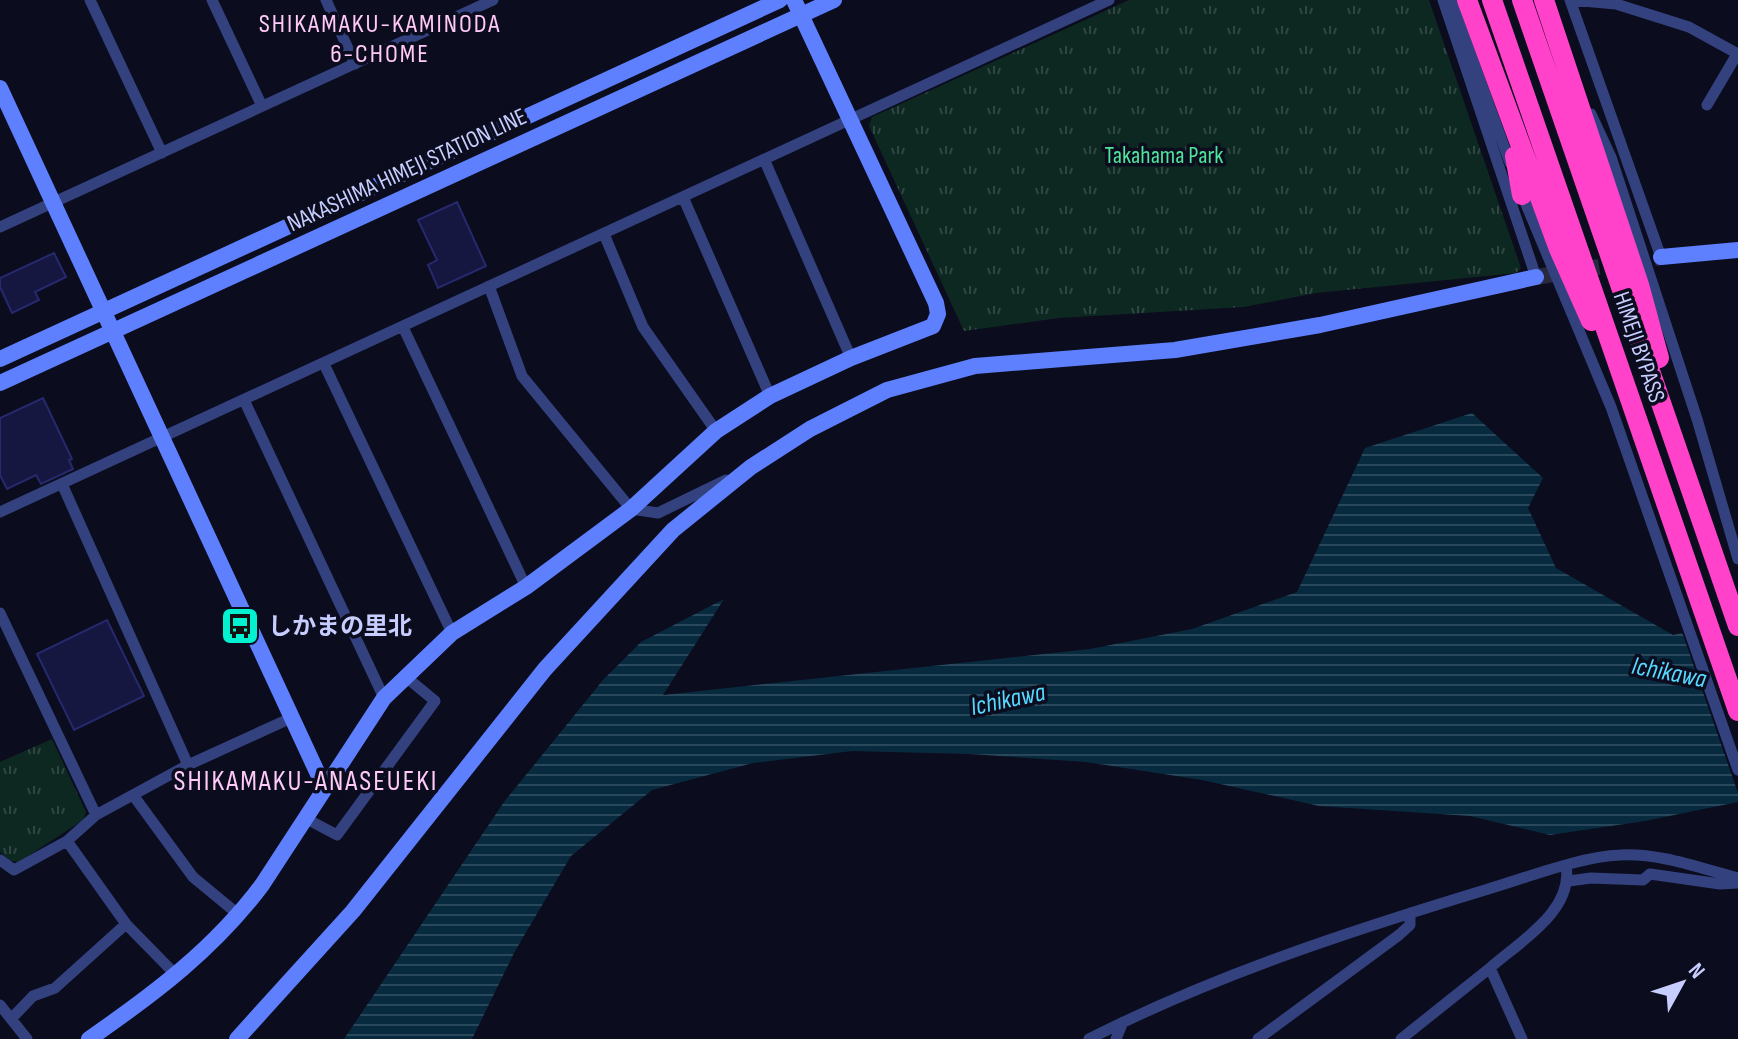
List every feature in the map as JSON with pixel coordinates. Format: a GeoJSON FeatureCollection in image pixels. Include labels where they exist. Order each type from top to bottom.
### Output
{"type":"FeatureCollection","features":[{"type":"Feature","properties":{"kind":"highway"},"geometry":{"type":"LineString","coordinates":[[1467,0],[1559,249],[1588,318]]}},
{"type":"Feature","properties":{"kind":"highway","name":"HIMEJI BYPASS"},"geometry":{"type":"LineString","coordinates":[[1492,0],[1588,318],[1636,420],[1738,711]]}},
{"type":"Feature","properties":{"kind":"highway","name":"HIMEJI BYPASS"},"geometry":{"type":"LineString","coordinates":[[1522,0],[1645,310]]}},
{"type":"Feature","properties":{"kind":"highway"},"geometry":{"type":"LineString","coordinates":[[1544,0],[1645,310],[1708,537],[1738,626]]}},
{"type":"Feature","properties":{"kind":"highway"},"geometry":{"type":"LineString","coordinates":[[1506,104],[1522,195]]}},
{"type":"Feature","properties":{"kind":"street"},"geometry":{"type":"LineString","coordinates":[[90,0],[162,153]]}},
{"type":"Feature","properties":{"kind":"street"},"geometry":{"type":"LineString","coordinates":[[212,0],[262,106]]}},
{"type":"Feature","properties":{"kind":"street"},"geometry":{"type":"LineString","coordinates":[[326,0],[355,64]]}},
{"type":"Feature","properties":{"kind":"street"},"geometry":{"type":"LineString","coordinates":[[459,0],[465,13]]}},
{"type":"Feature","properties":{"kind":"street"},"geometry":{"type":"LineString","coordinates":[[0,227],[493,0]]}},
{"type":"Feature","properties":{"kind":"street","name":"NAKASHIMA HIMEJI STATION LINE"},"geometry":{"type":"LineString","coordinates":[[0,359],[780,0]]}},
{"type":"Feature","properties":{"kind":"street","name":"NAKASHIMA HIMEJI STATION LINE"},"geometry":{"type":"LineString","coordinates":[[0,383],[798,8],[834,0]]}},
{"type":"Feature","properties":{"kind":"street"},"geometry":{"type":"LineString","coordinates":[[0,512],[1109,0]]}},
{"type":"Feature","properties":{"kind":"street"},"geometry":{"type":"LineString","coordinates":[[489,286],[522,376],[631,509],[658,513],[751,467],[810,429],[887,390],[975,366],[1175,350],[1320,325],[1536,277],[1443,0]]}},
{"type":"Feature","properties":{"kind":"street"},"geometry":{"type":"LineString","coordinates":[[1451,0],[1522,195],[1588,318],[1627,449],[1738,770]]}},
{"type":"Feature","properties":{"kind":"street"},"geometry":{"type":"LineString","coordinates":[[1707,105],[1738,54],[1689,27],[1616,2],[1571,0],[1661,257],[1738,250]]}},
{"type":"Feature","properties":{"kind":"street"},"geometry":{"type":"LineString","coordinates":[[89,1039],[176,975],[239,915],[262,885],[384,698],[452,633],[526,587],[631,509],[716,431],[770,396],[851,358],[933,326],[938,314],[936,303],[798,8]]}},
{"type":"Feature","properties":{"kind":"street"},"geometry":{"type":"LineString","coordinates":[[0,88],[324,787]]}},
{"type":"Feature","properties":{"kind":"street"},"geometry":{"type":"LineString","coordinates":[[764,159],[851,358]]}},
{"type":"Feature","properties":{"kind":"street"},"geometry":{"type":"LineString","coordinates":[[683,197],[770,396]]}},
{"type":"Feature","properties":{"kind":"street"},"geometry":{"type":"LineString","coordinates":[[604,234],[643,327],[716,431]]}},
{"type":"Feature","properties":{"kind":"street"},"geometry":{"type":"LineString","coordinates":[[1645,310],[1697,419],[1738,559]]}},
{"type":"Feature","properties":{"kind":"street"},"geometry":{"type":"LineString","coordinates":[[403,327],[526,587]]}},
{"type":"Feature","properties":{"kind":"street"},"geometry":{"type":"LineString","coordinates":[[324,364],[452,633]]}},
{"type":"Feature","properties":{"kind":"street"},"geometry":{"type":"LineString","coordinates":[[244,400],[384,698]]}},
{"type":"Feature","properties":{"kind":"street"},"geometry":{"type":"LineString","coordinates":[[237,1039],[353,911],[545,669],[673,530],[751,467]]}},
{"type":"Feature","properties":{"kind":"street"},"geometry":{"type":"LineString","coordinates":[[62,484],[188,765]]}},
{"type":"Feature","properties":{"kind":"street"},"geometry":{"type":"LineString","coordinates":[[0,613],[96,815]]}},
{"type":"Feature","properties":{"kind":"street"},"geometry":{"type":"LineString","coordinates":[[305,818],[337,835],[402,749],[435,701],[406,677]]}},
{"type":"Feature","properties":{"kind":"street"},"geometry":{"type":"LineString","coordinates":[[0,860],[14,870],[67,841],[96,815],[188,765],[291,718]]}},
{"type":"Feature","properties":{"kind":"street"},"geometry":{"type":"LineString","coordinates":[[133,795],[193,877],[239,915]]}},
{"type":"Feature","properties":{"kind":"street"},"geometry":{"type":"LineString","coordinates":[[67,841],[126,924],[176,975]]}},
{"type":"Feature","properties":{"kind":"street"},"geometry":{"type":"LineString","coordinates":[[1089,1039],[1197,989],[1311,946],[1566,866],[1618,854],[1660,857],[1738,881]]}},
{"type":"Feature","properties":{"kind":"street"},"geometry":{"type":"LineString","coordinates":[[1401,1039],[1555,911],[1569,881],[1566,866]]}},
{"type":"Feature","properties":{"kind":"street"},"geometry":{"type":"LineString","coordinates":[[1569,881],[1591,878],[1643,880],[1650,874],[1720,884],[1738,881]]}},
{"type":"Feature","properties":{"kind":"street"},"geometry":{"type":"LineString","coordinates":[[1258,1039],[1399,935],[1410,925],[1410,913]]}},
{"type":"Feature","properties":{"kind":"street"},"geometry":{"type":"LineString","coordinates":[[11,1019],[33,996],[55,988],[126,924]]}},
{"type":"Feature","properties":{"kind":"street"},"geometry":{"type":"LineString","coordinates":[[1490,968],[1522,1039]]}},
{"type":"Feature","properties":{"kind":"street"},"geometry":{"type":"LineString","coordinates":[[0,1005],[27,1039]]}},
{"type":"Feature","properties":{"kind":"street"},"geometry":{"type":"LineString","coordinates":[[1116,1039],[1123,1022]]}},
{"type":"Feature","properties":{"kind":"green space","name":"Takahama Park"},"geometry":{"type":"Polygon","coordinates":[[[1129,0],[1429,0],[1521,268],[1516,273],[1316,293],[1244,307],[1059,318],[964,331],[869,126],[872,117],[1129,0]]]}},
{"type":"Feature","properties":{"kind":"green space"},"geometry":{"type":"Polygon","coordinates":[[[52,739],[86,812],[83,820],[19,862],[10,861],[0,852],[0,762],[52,739]]]}},
{"type":"Feature","properties":{"kind":"water","name":"Ichikawa"},"geometry":{"type":"Polygon","coordinates":[[[1472,413],[1543,478],[1528,508],[1556,568],[1673,635],[1738,618],[1738,802],[1645,821],[1550,835],[1470,816],[1319,806],[1202,780],[1086,762],[970,754],[852,751],[753,763],[652,790],[571,856],[515,951],[472,1039],[344,1039],[504,802],[603,680],[641,642],[724,599],[663,695],[1090,649],[1192,629],[1297,592],[1365,448],[1472,413]]]}},
{"type":"Feature","properties":{"kind":"pier"},"geometry":{"type":"Polygon","coordinates":[[[1738,614],[1738,793],[1681,629],[1738,614]]]}},
{"type":"Feature","properties":{"kind":"building"},"geometry":{"type":"Polygon","coordinates":[[[457,202],[486,266],[438,288],[428,265],[437,260],[418,220],[457,202]]]}},
{"type":"Feature","properties":{"kind":"building"},"geometry":{"type":"Polygon","coordinates":[[[54,253],[66,277],[35,292],[39,300],[12,313],[0,287],[0,278],[54,253]]]}},
{"type":"Feature","properties":{"kind":"building"},"geometry":{"type":"Polygon","coordinates":[[[43,398],[72,459],[69,460],[73,469],[41,484],[36,475],[7,489],[0,475],[0,418],[43,398]]]}},
{"type":"Feature","properties":{"kind":"building"},"geometry":{"type":"Polygon","coordinates":[[[107,620],[144,696],[74,730],[37,654],[107,620]]]}},
{"type":"Feature","properties":{"kind":"tunnel"},"geometry":{"type":"LineString","coordinates":[[1536,277],[1661,257]]}},
{"type":"Feature","properties":{"kind":"place","name":"しかまの里北"},"geometry":{"type":"Point","coordinates":[240,626]}},
{"type":"Feature","properties":{"kind":"district","name":"SHIKAMAKU-KAMINODA 6-CHOME"},"geometry":{"type":"Point","coordinates":[380,39]}},
{"type":"Feature","properties":{"kind":"district","name":"SHIKAMAKU-ANASEUEKI"},"geometry":{"type":"Point","coordinates":[306,781]}}]}
